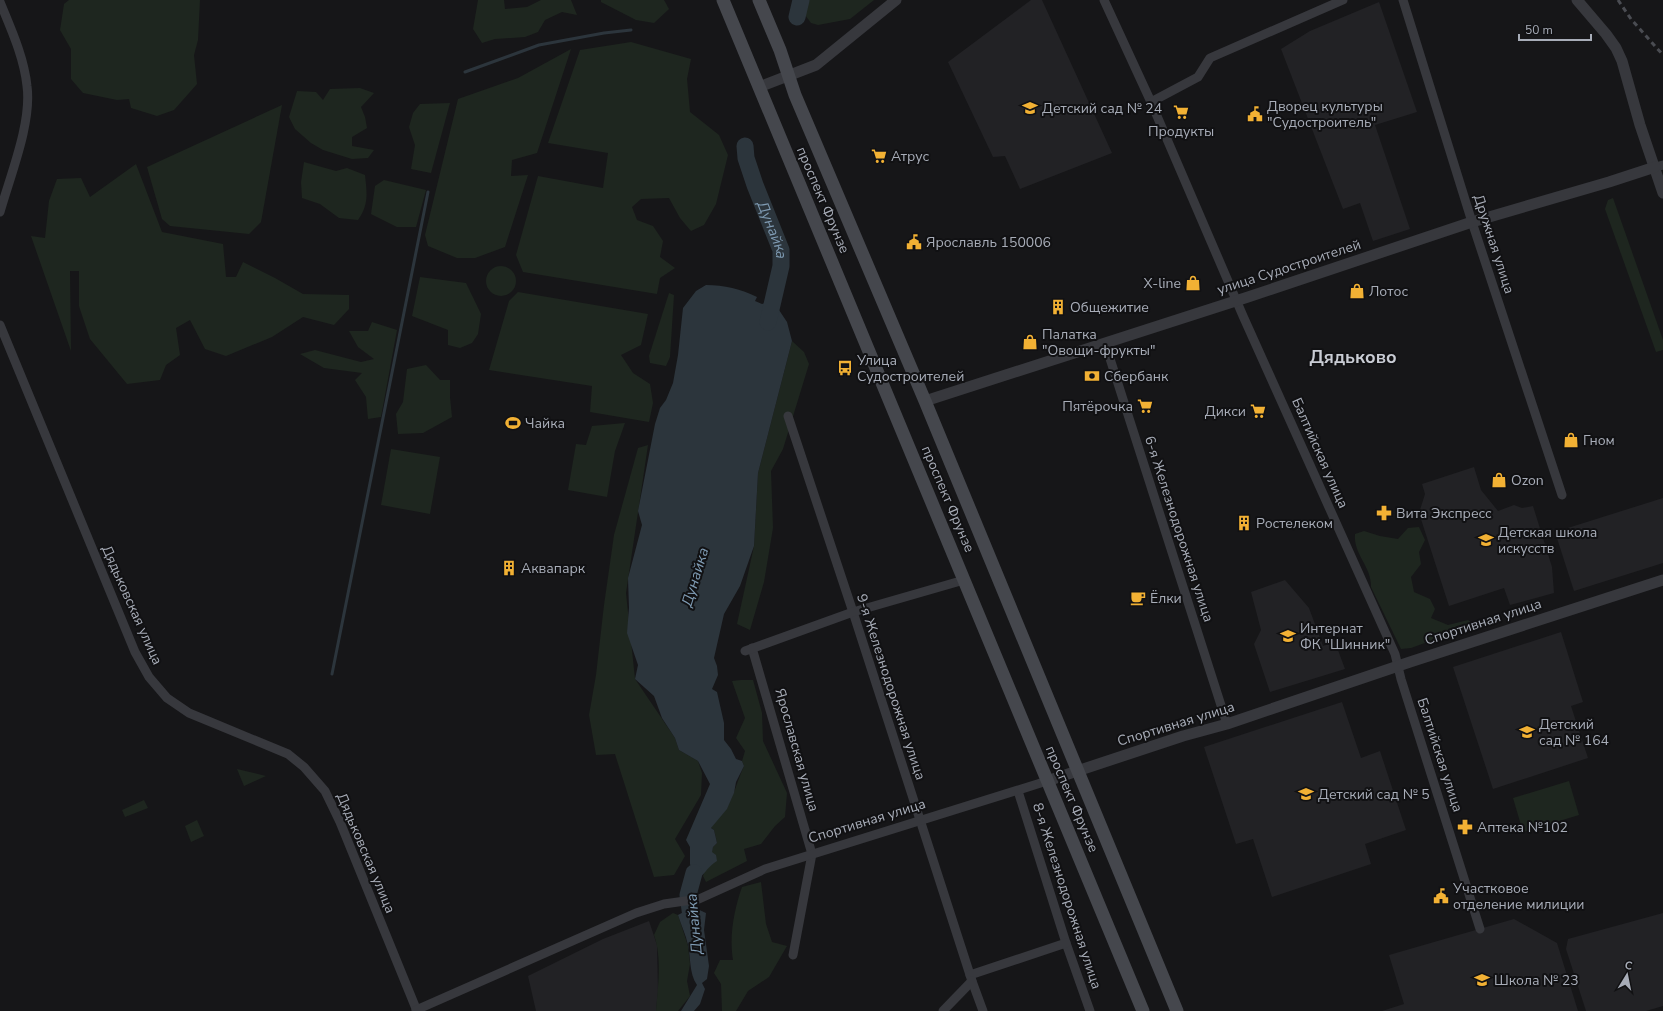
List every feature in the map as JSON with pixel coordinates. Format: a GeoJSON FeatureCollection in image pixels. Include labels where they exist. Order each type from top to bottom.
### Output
{"type":"FeatureCollection","features":[{"type":"Feature","properties":{"kind":"main road","name":"проспект Фрунзе"},"geometry":{"type":"LineString","coordinates":[[723,0],[1143,1011]]}},
{"type":"Feature","properties":{"kind":"main road","name":"проспект Фрунзе"},"geometry":{"type":"LineString","coordinates":[[759,0],[789,76],[1177,1011]]}},
{"type":"Feature","properties":{"kind":"street"},"geometry":{"type":"LineString","coordinates":[[759,87],[816,65],[896,0]]}},
{"type":"Feature","properties":{"kind":"street","name":"Балтийская улица"},"geometry":{"type":"LineString","coordinates":[[1104,0],[1152,102],[1236,300],[1395,654],[1480,929]]}},
{"type":"Feature","properties":{"kind":"street"},"geometry":{"type":"LineString","coordinates":[[1152,102],[1198,77],[1210,58],[1343,0]]}},
{"type":"Feature","properties":{"kind":"street","name":"Дружная улица"},"geometry":{"type":"LineString","coordinates":[[1404,0],[1472,222],[1562,495]]}},
{"type":"Feature","properties":{"kind":"street"},"geometry":{"type":"LineString","coordinates":[[1577,0],[1606,34],[1616,48],[1622,61],[1640,125],[1659,166],[1663,193]]}},
{"type":"Feature","properties":{"kind":"street"},"geometry":{"type":"LineString","coordinates":[[0,2],[23,64],[27,86],[28,107],[24,130],[0,212]]}},
{"type":"Feature","properties":{"kind":"street","name":"улица Судостроителей"},"geometry":{"type":"LineString","coordinates":[[925,401],[1472,222],[1610,182],[1659,166]]}},
{"type":"Feature","properties":{"kind":"street","name":"Дядьковская улица"},"geometry":{"type":"LineString","coordinates":[[0,325],[135,652],[149,677],[167,698],[189,713],[288,754],[311,774],[325,791],[340,822],[416,1011]]}},
{"type":"Feature","properties":{"kind":"street","name":"6-я Железнодорожная улица"},"geometry":{"type":"LineString","coordinates":[[1105,343],[1227,724]]}},
{"type":"Feature","properties":{"kind":"street","name":"9-я Железнодорожная улица"},"geometry":{"type":"LineString","coordinates":[[788,416],[983,1011]]}},
{"type":"Feature","properties":{"kind":"street"},"geometry":{"type":"LineString","coordinates":[[853,612],[964,580]]}},
{"type":"Feature","properties":{"kind":"street","name":"Спортивная улица"},"geometry":{"type":"LineString","coordinates":[[416,1011],[636,913],[664,904],[699,899],[765,869],[1078,772],[1183,736],[1227,724],[1398,666],[1663,580]]}},
{"type":"Feature","properties":{"kind":"street","name":"Ярославская улица"},"geometry":{"type":"LineString","coordinates":[[793,955],[812,854],[748,649],[853,612]]}},
{"type":"Feature","properties":{"kind":"street","name":"8-я Железнодорожная улица"},"geometry":{"type":"LineString","coordinates":[[1018,791],[1066,943],[1090,1011]]}},
{"type":"Feature","properties":{"kind":"street"},"geometry":{"type":"LineString","coordinates":[[943,1011],[971,978],[1066,943]]}},
{"type":"Feature","properties":{"kind":"shaded area"},"geometry":{"type":"Polygon","coordinates":[[[69,0],[200,0],[198,40],[194,55],[197,84],[174,110],[157,116],[131,108],[129,99],[117,100],[83,93],[71,79],[71,49],[60,30],[64,4],[69,0]]]}},
{"type":"Feature","properties":{"kind":"shaded area"},"geometry":{"type":"Polygon","coordinates":[[[478,0],[504,0],[505,9],[527,7],[541,0],[571,0],[577,15],[562,12],[545,20],[538,32],[525,37],[495,39],[482,43],[473,29],[478,0]]]}},
{"type":"Feature","properties":{"kind":"shaded area"},"geometry":{"type":"Polygon","coordinates":[[[601,0],[664,0],[669,9],[654,23],[636,20],[601,2],[601,0]]]}},
{"type":"Feature","properties":{"kind":"shaded area"},"geometry":{"type":"Polygon","coordinates":[[[794,0],[874,0],[850,19],[818,25],[811,23],[794,0]]]}},
{"type":"Feature","properties":{"kind":"shaded area","name":"Детский сад № 24"},"geometry":{"type":"Polygon","coordinates":[[[1031,0],[1042,0],[1112,153],[1020,189],[1005,156],[993,157],[948,62],[1031,0]]]}},
{"type":"Feature","properties":{"kind":"shaded area"},"geometry":{"type":"Polygon","coordinates":[[[1379,2],[1417,112],[1375,125],[1410,229],[1373,241],[1360,203],[1343,209],[1281,49],[1310,31],[1379,2]]]}},
{"type":"Feature","properties":{"kind":"shaded area"},"geometry":{"type":"Polygon","coordinates":[[[631,42],[691,59],[687,79],[690,112],[719,135],[728,155],[716,204],[704,225],[691,231],[680,218],[669,198],[641,199],[632,207],[637,220],[653,226],[663,241],[660,257],[675,268],[660,278],[657,294],[523,272],[516,255],[538,176],[603,188],[608,153],[548,143],[580,50],[631,42]]]}},
{"type":"Feature","properties":{"kind":"shaded area"},"geometry":{"type":"Polygon","coordinates":[[[571,49],[537,153],[512,160],[511,176],[528,175],[505,247],[475,258],[457,258],[428,246],[425,235],[458,99],[518,78],[571,49]]]}},
{"type":"Feature","properties":{"kind":"shaded area"},"geometry":{"type":"Polygon","coordinates":[[[360,88],[374,93],[361,107],[367,128],[352,137],[352,146],[374,150],[368,158],[352,159],[323,150],[311,143],[295,129],[289,117],[297,91],[316,92],[323,100],[330,89],[360,88]]]}},
{"type":"Feature","properties":{"kind":"shaded area"},"geometry":{"type":"Polygon","coordinates":[[[450,103],[431,173],[411,169],[415,145],[409,127],[413,113],[420,104],[450,103]]]}},
{"type":"Feature","properties":{"kind":"shaded area"},"geometry":{"type":"Polygon","coordinates":[[[282,105],[261,222],[249,234],[170,226],[162,219],[147,167],[282,105]]]}},
{"type":"Feature","properties":{"kind":"shaded area"},"geometry":{"type":"Polygon","coordinates":[[[304,162],[336,171],[347,168],[365,175],[367,193],[366,204],[358,220],[339,218],[320,204],[302,198],[301,182],[304,162]]]}},
{"type":"Feature","properties":{"kind":"shaded area"},"geometry":{"type":"Polygon","coordinates":[[[136,164],[162,232],[223,244],[226,277],[236,277],[243,262],[303,294],[349,295],[349,309],[334,325],[303,317],[272,337],[226,356],[205,349],[190,320],[176,328],[180,355],[166,365],[160,380],[127,384],[90,339],[79,306],[79,271],[70,271],[71,351],[31,236],[45,238],[49,201],[57,179],[81,178],[90,197],[136,164]]]}},
{"type":"Feature","properties":{"kind":"shaded area"},"geometry":{"type":"Polygon","coordinates":[[[384,180],[426,190],[416,227],[397,227],[371,214],[375,186],[384,180]]]}},
{"type":"Feature","properties":{"kind":"shaded area"},"geometry":{"type":"Polygon","coordinates":[[[1613,198],[1663,340],[1663,350],[1656,352],[1605,209],[1608,200],[1613,198]]]}},
{"type":"Feature","properties":{"kind":"shaded area"},"geometry":{"type":"Polygon","coordinates":[[[501,266],[507,267],[515,275],[515,287],[507,295],[501,296],[495,295],[487,287],[486,281],[487,275],[495,267],[501,266]]]}},
{"type":"Feature","properties":{"kind":"shaded area"},"geometry":{"type":"Polygon","coordinates":[[[420,277],[466,283],[481,314],[478,334],[472,343],[460,348],[448,345],[448,330],[412,316],[420,277]]]}},
{"type":"Feature","properties":{"kind":"shaded area"},"geometry":{"type":"Polygon","coordinates":[[[518,292],[648,314],[641,345],[621,355],[633,373],[650,384],[653,403],[649,422],[590,412],[592,386],[489,370],[509,301],[518,292]]]}},
{"type":"Feature","properties":{"kind":"shaded area"},"geometry":{"type":"Polygon","coordinates":[[[669,293],[674,295],[670,357],[666,366],[650,363],[649,356],[669,293]]]}},
{"type":"Feature","properties":{"kind":"shaded area"},"geometry":{"type":"Polygon","coordinates":[[[372,322],[397,330],[381,417],[368,419],[366,397],[355,380],[362,373],[324,368],[300,354],[315,350],[361,362],[374,359],[358,347],[349,331],[368,331],[372,322]]]}},
{"type":"Feature","properties":{"kind":"shaded area"},"geometry":{"type":"Polygon","coordinates":[[[792,341],[804,352],[809,364],[783,449],[771,471],[773,528],[764,582],[750,630],[737,624],[754,546],[758,473],[792,341]]]}},
{"type":"Feature","properties":{"kind":"shaded area"},"geometry":{"type":"Polygon","coordinates":[[[426,365],[440,380],[450,380],[452,417],[423,433],[398,434],[396,414],[403,402],[407,369],[426,365]]]}},
{"type":"Feature","properties":{"kind":"shaded area"},"geometry":{"type":"Polygon","coordinates":[[[625,423],[615,451],[607,497],[568,490],[576,444],[586,445],[592,426],[625,423]]]}},
{"type":"Feature","properties":{"kind":"shaded area"},"geometry":{"type":"Polygon","coordinates":[[[648,445],[626,593],[635,679],[675,738],[679,750],[698,761],[702,773],[701,795],[675,839],[685,856],[674,875],[654,877],[615,754],[596,755],[589,715],[596,675],[614,535],[638,448],[648,445]]]}},
{"type":"Feature","properties":{"kind":"shaded area"},"geometry":{"type":"Polygon","coordinates":[[[391,449],[440,457],[430,514],[381,505],[391,449]]]}},
{"type":"Feature","properties":{"kind":"shaded area","name":"Детская школа искусств"},"geometry":{"type":"Polygon","coordinates":[[[1474,467],[1481,490],[1498,511],[1514,505],[1522,508],[1533,506],[1552,567],[1554,593],[1510,605],[1504,588],[1449,606],[1419,513],[1425,494],[1422,484],[1474,467]]]}},
{"type":"Feature","properties":{"kind":"shaded area"},"geometry":{"type":"Polygon","coordinates":[[[1663,498],[1663,563],[1574,591],[1555,532],[1663,498]]]}},
{"type":"Feature","properties":{"kind":"shaded area"},"geometry":{"type":"Polygon","coordinates":[[[1419,527],[1425,540],[1419,552],[1421,564],[1411,577],[1414,592],[1430,599],[1435,609],[1431,618],[1448,625],[1468,620],[1474,625],[1411,648],[1401,649],[1371,587],[1369,573],[1357,548],[1355,534],[1364,531],[1380,536],[1398,539],[1408,528],[1419,527]]]}},
{"type":"Feature","properties":{"kind":"shaded area","name":"Интернат ФК \"Шинник\""},"geometry":{"type":"Polygon","coordinates":[[[1285,580],[1309,608],[1323,646],[1335,642],[1345,669],[1270,692],[1254,644],[1261,630],[1251,592],[1285,580]]]}},
{"type":"Feature","properties":{"kind":"shaded area","name":"Детский сад № 164"},"geometry":{"type":"Polygon","coordinates":[[[1561,632],[1583,702],[1571,706],[1588,758],[1493,789],[1453,667],[1561,632]]]}},
{"type":"Feature","properties":{"kind":"shaded area"},"geometry":{"type":"Polygon","coordinates":[[[753,680],[762,713],[763,741],[787,793],[785,817],[775,826],[761,844],[744,849],[747,861],[706,882],[703,876],[713,847],[717,843],[714,830],[711,828],[714,822],[727,808],[744,766],[742,761],[745,751],[736,738],[745,718],[732,681],[753,680]]]}},
{"type":"Feature","properties":{"kind":"shaded area","name":"Детский сад № 5"},"geometry":{"type":"Polygon","coordinates":[[[1342,702],[1361,758],[1380,751],[1406,830],[1365,844],[1371,864],[1272,897],[1253,839],[1236,844],[1204,747],[1342,702]]]}},
{"type":"Feature","properties":{"kind":"shaded area"},"geometry":{"type":"Polygon","coordinates":[[[237,769],[266,776],[244,786],[237,769]]]}},
{"type":"Feature","properties":{"kind":"shaded area"},"geometry":{"type":"Polygon","coordinates":[[[1569,781],[1579,815],[1523,832],[1513,798],[1569,781]]]}},
{"type":"Feature","properties":{"kind":"shaded area"},"geometry":{"type":"Polygon","coordinates":[[[144,800],[148,808],[125,817],[122,810],[144,800]]]}},
{"type":"Feature","properties":{"kind":"shaded area"},"geometry":{"type":"Polygon","coordinates":[[[197,820],[204,836],[191,842],[185,826],[197,820]]]}},
{"type":"Feature","properties":{"kind":"shaded area"},"geometry":{"type":"Polygon","coordinates":[[[761,882],[766,924],[772,942],[787,946],[769,977],[748,991],[736,1011],[722,1011],[721,984],[714,973],[720,960],[733,960],[733,923],[742,887],[761,882]]]}},
{"type":"Feature","properties":{"kind":"shaded area"},"geometry":{"type":"Polygon","coordinates":[[[673,913],[678,915],[688,946],[690,964],[687,981],[690,996],[678,1011],[656,1011],[659,963],[654,935],[660,922],[673,913]]]}},
{"type":"Feature","properties":{"kind":"shaded area"},"geometry":{"type":"Polygon","coordinates":[[[1663,913],[1663,1006],[1646,1011],[1586,1011],[1566,949],[1568,939],[1663,913]]]}},
{"type":"Feature","properties":{"kind":"shaded area","name":"Школа № 23"},"geometry":{"type":"Polygon","coordinates":[[[1514,919],[1557,943],[1578,1011],[1382,1011],[1404,1004],[1389,955],[1514,919]]]}},
{"type":"Feature","properties":{"kind":"shaded area"},"geometry":{"type":"Polygon","coordinates":[[[649,921],[657,945],[658,992],[656,1011],[536,1011],[528,976],[603,939],[649,921]]]}},
{"type":"Feature","properties":{"kind":"water"},"geometry":{"type":"Polygon","coordinates":[[[706,285],[726,287],[745,292],[757,297],[755,301],[762,304],[773,301],[787,322],[792,341],[758,473],[754,546],[740,586],[724,614],[714,658],[718,675],[712,689],[717,692],[724,723],[724,740],[736,759],[742,761],[744,766],[736,782],[734,793],[727,809],[711,828],[714,830],[717,843],[713,847],[712,852],[716,855],[717,861],[695,881],[694,892],[688,895],[681,895],[681,888],[687,885],[692,871],[690,864],[690,847],[686,840],[710,784],[698,761],[679,750],[675,738],[662,718],[654,696],[635,679],[638,665],[627,633],[629,608],[628,578],[642,525],[638,511],[655,424],[660,408],[666,400],[673,383],[678,355],[683,308],[696,291],[706,285]]]}},
{"type":"Feature","properties":{"kind":"water","name":"Дунайка"},"geometry":{"type":"Polygon","coordinates":[[[693,907],[706,913],[704,930],[709,966],[707,979],[702,983],[705,989],[700,1004],[694,1011],[681,1011],[697,985],[691,971],[687,941],[678,915],[693,907]]]}},
{"type":"Feature","properties":{"kind":"waterway","name":"Дунайка"},"geometry":{"type":"LineString","coordinates":[[797,17],[801,0]]}},
{"type":"Feature","properties":{"kind":"waterway"},"geometry":{"type":"LineString","coordinates":[[465,72],[539,45],[604,33],[631,30]]}},
{"type":"Feature","properties":{"kind":"waterway","name":"Дунайка"},"geometry":{"type":"LineString","coordinates":[[745,146],[746,158],[755,185],[781,250],[781,266],[768,322]]}},
{"type":"Feature","properties":{"kind":"waterway"},"geometry":{"type":"LineString","coordinates":[[332,674],[428,192]]}},
{"type":"Feature","properties":{"kind":"waterway","name":"Дунайка"},"geometry":{"type":"LineString","coordinates":[[693,931],[688,895],[694,873]]}},
{"type":"Feature","properties":{"kind":"railway"},"geometry":{"type":"LineString","coordinates":[[1618,0],[1631,19],[1663,55]]}},
{"type":"Feature","properties":{"kind":"place","name":"Детский сад № 24"},"geometry":{"type":"Point","coordinates":[1030,108]}},
{"type":"Feature","properties":{"kind":"place","name":"Продукты"},"geometry":{"type":"Point","coordinates":[1181,112]}},
{"type":"Feature","properties":{"kind":"place","name":"Дворец культуры \"Судостроитель\""},"geometry":{"type":"Point","coordinates":[1255,114]}},
{"type":"Feature","properties":{"kind":"place","name":"Атрус"},"geometry":{"type":"Point","coordinates":[879,156]}},
{"type":"Feature","properties":{"kind":"place","name":"Ярославль 150006"},"geometry":{"type":"Point","coordinates":[914,242]}},
{"type":"Feature","properties":{"kind":"place","name":"X-line"},"geometry":{"type":"Point","coordinates":[1193,283]}},
{"type":"Feature","properties":{"kind":"place","name":"Лотос"},"geometry":{"type":"Point","coordinates":[1357,291]}},
{"type":"Feature","properties":{"kind":"place","name":"Общежитие"},"geometry":{"type":"Point","coordinates":[1058,307]}},
{"type":"Feature","properties":{"kind":"place","name":"Палатка \"Овощи-фрукты\""},"geometry":{"type":"Point","coordinates":[1030,342]}},
{"type":"Feature","properties":{"kind":"place","name":"Улица Судостроителей"},"geometry":{"type":"Point","coordinates":[845,368]}},
{"type":"Feature","properties":{"kind":"place","name":"Сбербанк"},"geometry":{"type":"Point","coordinates":[1092,376]}},
{"type":"Feature","properties":{"kind":"place","name":"Пятёрочка"},"geometry":{"type":"Point","coordinates":[1145,406]}},
{"type":"Feature","properties":{"kind":"place","name":"Дикси"},"geometry":{"type":"Point","coordinates":[1258,411]}},
{"type":"Feature","properties":{"kind":"place","name":"Чайка"},"geometry":{"type":"Point","coordinates":[513,423]}},
{"type":"Feature","properties":{"kind":"place","name":"Гном"},"geometry":{"type":"Point","coordinates":[1571,440]}},
{"type":"Feature","properties":{"kind":"place","name":"Ozon"},"geometry":{"type":"Point","coordinates":[1499,480]}},
{"type":"Feature","properties":{"kind":"place","name":"Вита Экспресс"},"geometry":{"type":"Point","coordinates":[1384,513]}},
{"type":"Feature","properties":{"kind":"place","name":"Ростелеком"},"geometry":{"type":"Point","coordinates":[1244,523]}},
{"type":"Feature","properties":{"kind":"place","name":"Детская школа искусств"},"geometry":{"type":"Point","coordinates":[1486,540]}},
{"type":"Feature","properties":{"kind":"place","name":"Аквапарк"},"geometry":{"type":"Point","coordinates":[509,568]}},
{"type":"Feature","properties":{"kind":"place","name":"Ёлки"},"geometry":{"type":"Point","coordinates":[1138,598]}},
{"type":"Feature","properties":{"kind":"place","name":"Интернат ФК \"Шинник\""},"geometry":{"type":"Point","coordinates":[1288,636]}},
{"type":"Feature","properties":{"kind":"place","name":"Детский сад № 164"},"geometry":{"type":"Point","coordinates":[1527,732]}},
{"type":"Feature","properties":{"kind":"place","name":"Детский сад № 5"},"geometry":{"type":"Point","coordinates":[1306,794]}},
{"type":"Feature","properties":{"kind":"place","name":"Аптека №102"},"geometry":{"type":"Point","coordinates":[1465,827]}},
{"type":"Feature","properties":{"kind":"place","name":"Участковое отделение милиции"},"geometry":{"type":"Point","coordinates":[1441,896]}},
{"type":"Feature","properties":{"kind":"place","name":"Школа № 23"},"geometry":{"type":"Point","coordinates":[1482,980]}},
{"type":"Feature","properties":{"kind":"district","name":"Дядьково"},"geometry":{"type":"Point","coordinates":[1353,357]}}]}
